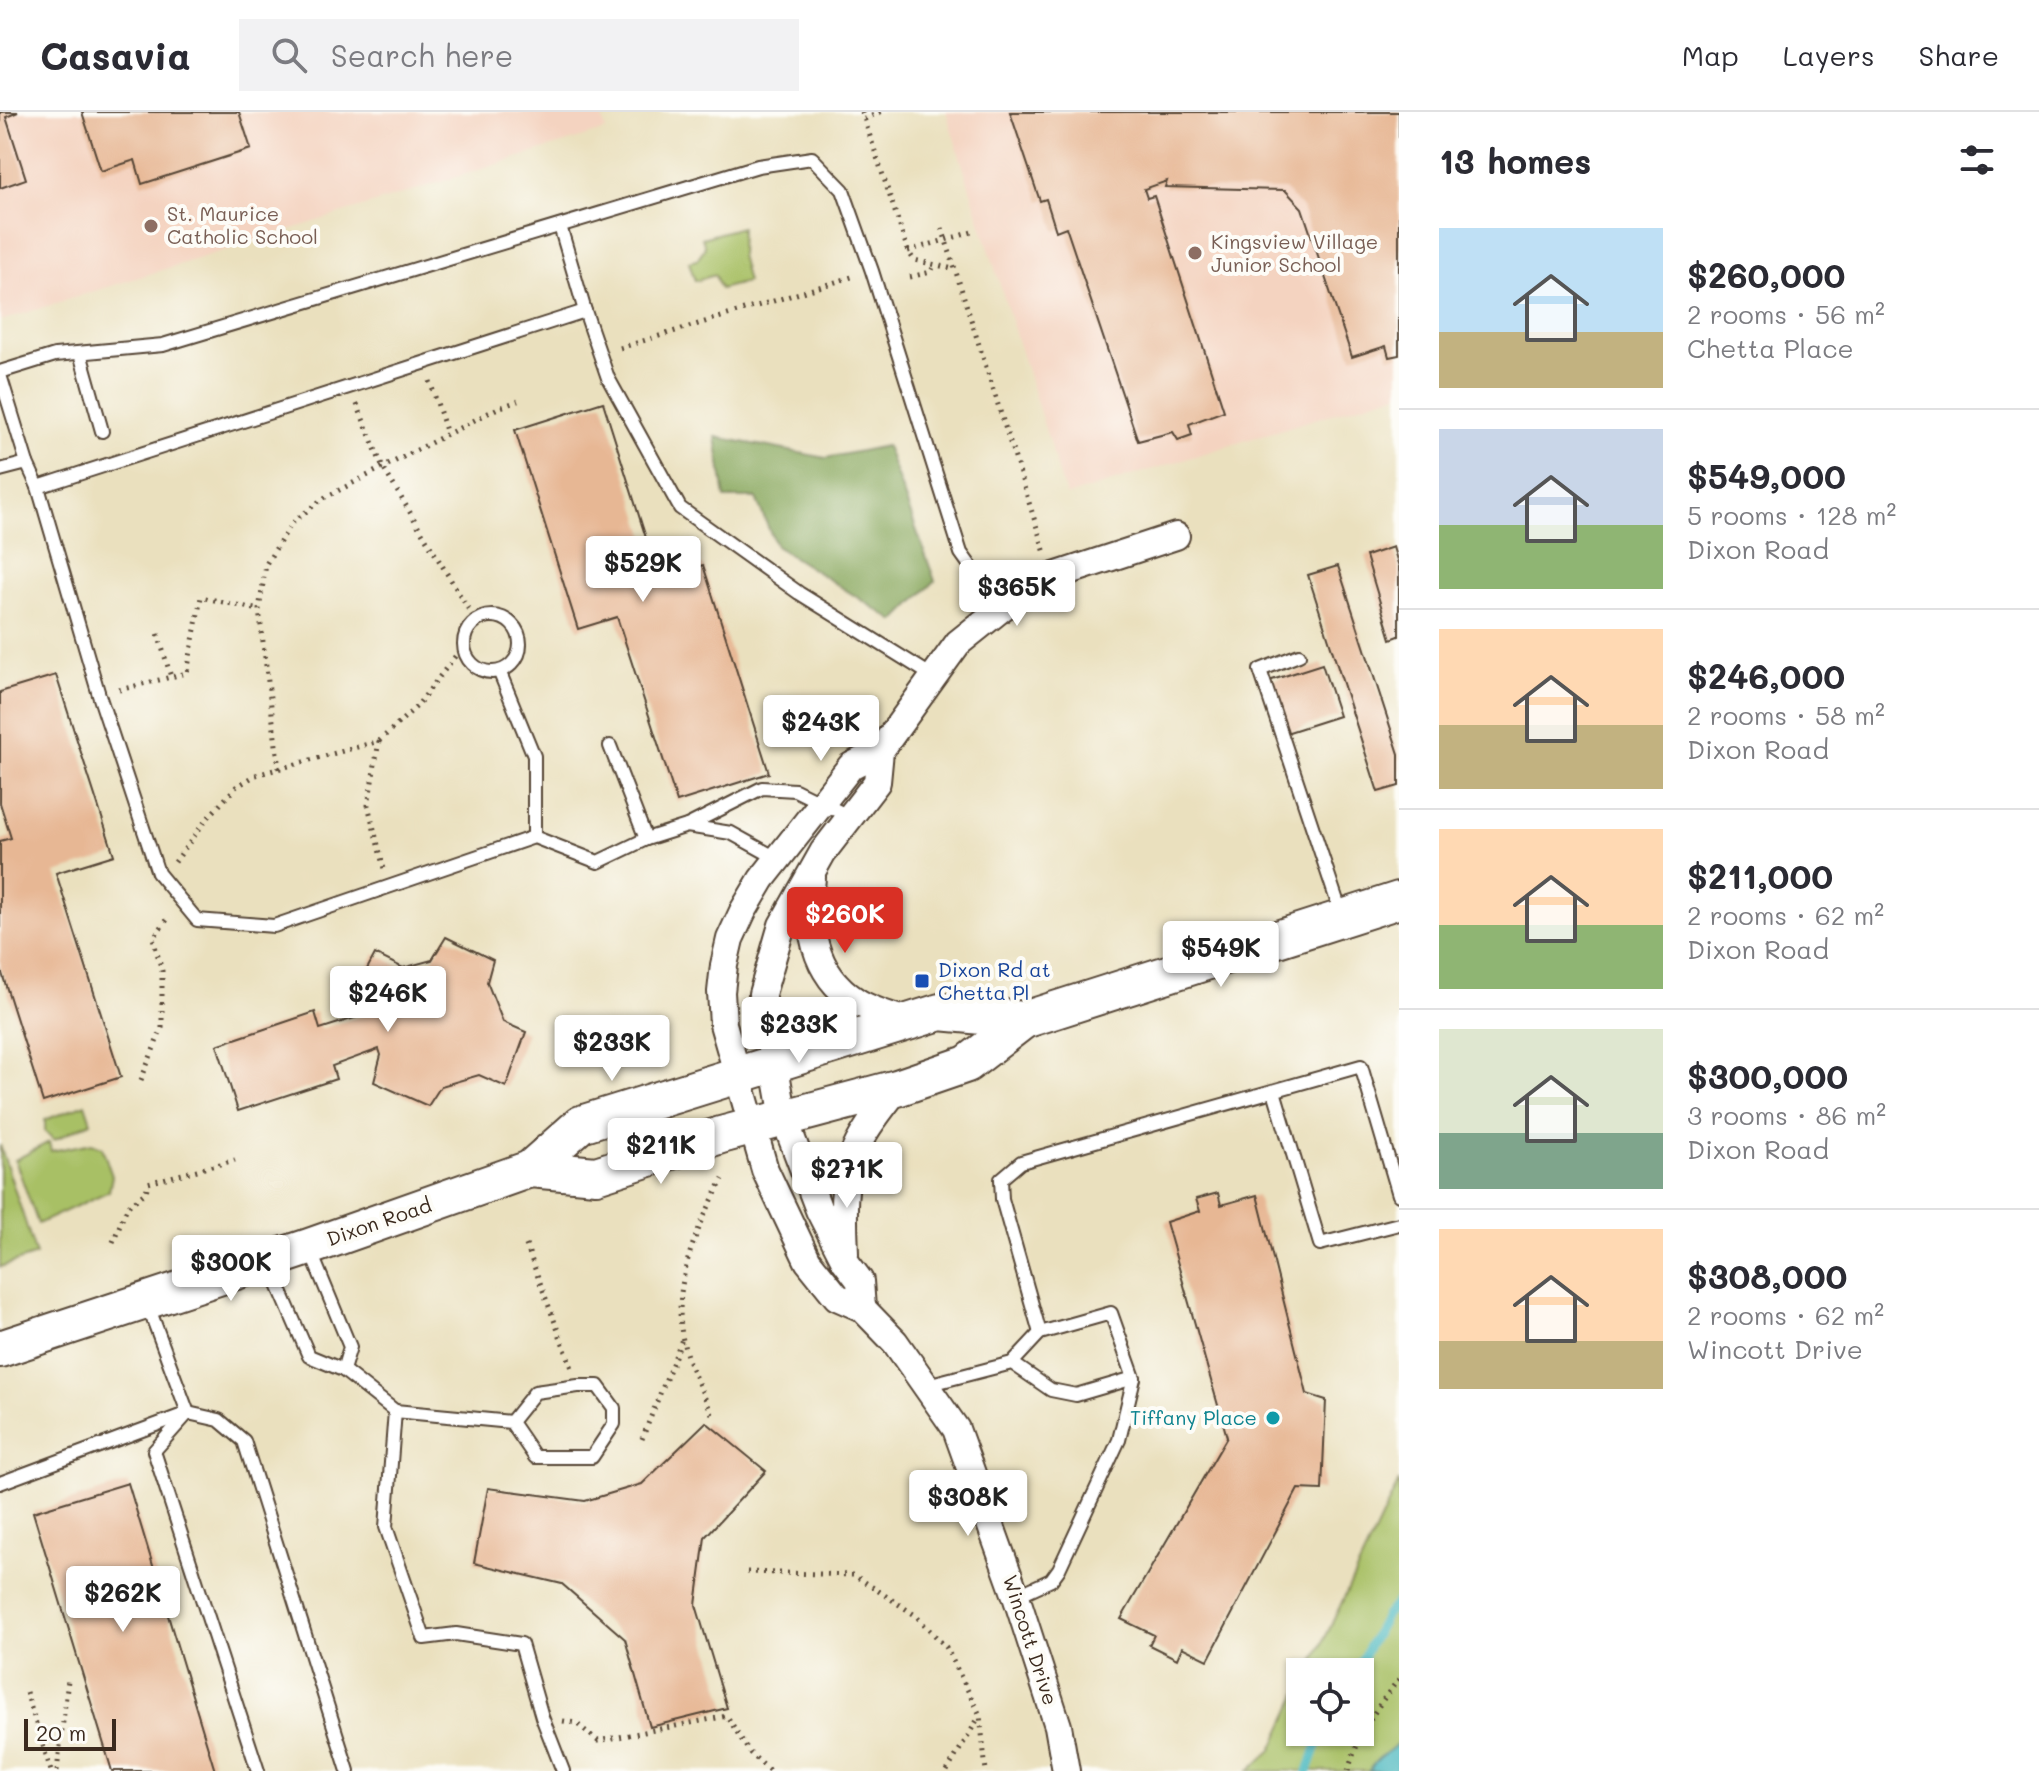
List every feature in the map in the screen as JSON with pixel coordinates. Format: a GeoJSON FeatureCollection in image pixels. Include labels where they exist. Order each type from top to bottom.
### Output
{"type":"FeatureCollection","features":[{"type":"Feature","properties":{"kind":"main road","name":"Dixon Road"},"geometry":{"type":"LineString","coordinates":[[530,1169],[596,1175],[768,1122],[897,1088],[967,1064],[1024,1020],[1399,900]]}},
{"type":"Feature","properties":{"kind":"main road","name":"Dixon Road"},"geometry":{"type":"LineString","coordinates":[[0,1349],[309,1247],[530,1169],[581,1124],[940,1012],[1024,1020]]}},
{"type":"Feature","properties":{"kind":"street"},"geometry":{"type":"LineString","coordinates":[[768,1122],[737,1076],[723,1024],[721,992],[730,939],[762,879],[851,766],[880,751],[958,643],[1033,583],[1176,536]]}},
{"type":"Feature","properties":{"kind":"street"},"geometry":{"type":"LineString","coordinates":[[768,1122],[773,1064],[762,994],[765,975],[782,925],[812,868],[877,782],[880,751]]}},
{"type":"Feature","properties":{"kind":"street"},"geometry":{"type":"LineString","coordinates":[[812,868],[809,909],[813,942],[826,972],[856,1001],[909,1022]]}},
{"type":"Feature","properties":{"kind":"street"},"geometry":{"type":"LineString","coordinates":[[845,1261],[844,1209],[851,1159],[872,1121],[897,1088]]}},
{"type":"Feature","properties":{"kind":"street","name":"Wincott Drive"},"geometry":{"type":"LineString","coordinates":[[768,1122],[845,1261],[860,1281],[862,1308]]}},
{"type":"Feature","properties":{"kind":"street","name":"Wincott Drive"},"geometry":{"type":"LineString","coordinates":[[768,1122],[765,1170],[808,1261],[837,1297],[862,1308],[895,1342],[956,1429],[1016,1596],[1058,1726],[1066,1771]]}},
{"type":"Feature","properties":{"kind":"lane"},"geometry":{"type":"LineString","coordinates":[[850,817],[795,790],[762,788],[687,826],[646,839],[598,862],[534,837],[274,926],[197,920],[158,873],[99,695],[38,487],[27,463],[0,374],[55,355],[163,345],[758,166],[812,158],[843,190],[872,271],[961,553],[1001,609]]}},
{"type":"Feature","properties":{"kind":"lane"},"geometry":{"type":"LineString","coordinates":[[560,226],[608,378],[680,508],[799,593],[934,677]]}},
{"type":"Feature","properties":{"kind":"lane"},"geometry":{"type":"LineString","coordinates":[[38,487],[585,311]]}},
{"type":"Feature","properties":{"kind":"lane"},"geometry":{"type":"LineString","coordinates":[[80,353],[102,431]]}},
{"type":"Feature","properties":{"kind":"lane"},"geometry":{"type":"LineString","coordinates":[[0,470],[27,463]]}},
{"type":"Feature","properties":{"kind":"lane"},"geometry":{"type":"LineString","coordinates":[[500,615],[519,632],[519,656],[500,673],[475,668],[463,646],[466,632],[475,620],[500,615]]}},
{"type":"Feature","properties":{"kind":"lane"},"geometry":{"type":"LineString","coordinates":[[1299,655],[1260,670],[1343,918]]}},
{"type":"Feature","properties":{"kind":"lane"},"geometry":{"type":"LineString","coordinates":[[500,673],[534,756],[534,837]]}},
{"type":"Feature","properties":{"kind":"lane"},"geometry":{"type":"LineString","coordinates":[[610,746],[646,839]]}},
{"type":"Feature","properties":{"kind":"lane"},"geometry":{"type":"LineString","coordinates":[[687,826],[731,833],[778,859]]}},
{"type":"Feature","properties":{"kind":"lane"},"geometry":{"type":"LineString","coordinates":[[1040,1333],[1002,1199],[1001,1179],[1021,1162],[1361,1066],[1399,1195]]}},
{"type":"Feature","properties":{"kind":"lane"},"geometry":{"type":"LineString","coordinates":[[1274,1091],[1320,1244],[1399,1224]]}},
{"type":"Feature","properties":{"kind":"lane"},"geometry":{"type":"LineString","coordinates":[[309,1247],[350,1347],[343,1370]]}},
{"type":"Feature","properties":{"kind":"lane"},"geometry":{"type":"LineString","coordinates":[[267,1260],[309,1356],[343,1370],[395,1411],[511,1422]]}},
{"type":"Feature","properties":{"kind":"lane"},"geometry":{"type":"LineString","coordinates":[[146,1300],[188,1413]]}},
{"type":"Feature","properties":{"kind":"lane"},"geometry":{"type":"LineString","coordinates":[[927,1385],[1012,1363],[1040,1333],[1111,1313],[1134,1378],[1119,1440],[1059,1569],[1051,1580],[1016,1596]]}},
{"type":"Feature","properties":{"kind":"lane"},"geometry":{"type":"LineString","coordinates":[[1012,1363],[1051,1390],[1076,1395],[1134,1378]]}},
{"type":"Feature","properties":{"kind":"lane"},"geometry":{"type":"LineString","coordinates":[[578,1386],[598,1386],[614,1408],[614,1424],[592,1457],[535,1457],[511,1422],[535,1392],[578,1386]]}},
{"type":"Feature","properties":{"kind":"lane"},"geometry":{"type":"LineString","coordinates":[[395,1411],[386,1527],[424,1638],[456,1634],[521,1644],[542,1717],[563,1771]]}},
{"type":"Feature","properties":{"kind":"lane"},"geometry":{"type":"LineString","coordinates":[[188,1413],[154,1451],[258,1771]]}},
{"type":"Feature","properties":{"kind":"lane"},"geometry":{"type":"LineString","coordinates":[[0,1483],[188,1413],[219,1420],[244,1441],[348,1771]]}},
{"type":"Feature","properties":{"kind":"path"},"geometry":{"type":"LineString","coordinates":[[881,112],[863,115],[908,251],[914,260],[955,269]]}},
{"type":"Feature","properties":{"kind":"path"},"geometry":{"type":"LineString","coordinates":[[942,228],[1052,577]]}},
{"type":"Feature","properties":{"kind":"path"},"geometry":{"type":"LineString","coordinates":[[908,251],[972,232]]}},
{"type":"Feature","properties":{"kind":"path"},"geometry":{"type":"LineString","coordinates":[[910,277],[931,272],[934,265]]}},
{"type":"Feature","properties":{"kind":"path"},"geometry":{"type":"LineString","coordinates":[[600,354],[872,271]]}},
{"type":"Feature","properties":{"kind":"path"},"geometry":{"type":"LineString","coordinates":[[424,363],[447,434]]}},
{"type":"Feature","properties":{"kind":"path"},"geometry":{"type":"LineString","coordinates":[[350,387],[382,466],[475,620]]}},
{"type":"Feature","properties":{"kind":"path"},"geometry":{"type":"LineString","coordinates":[[279,769],[259,610],[266,564],[292,523],[322,499],[382,466],[518,401]]}},
{"type":"Feature","properties":{"kind":"path"},"geometry":{"type":"LineString","coordinates":[[99,695],[187,673],[201,597],[259,610]]}},
{"type":"Feature","properties":{"kind":"path"},"geometry":{"type":"LineString","coordinates":[[158,634],[171,677]]}},
{"type":"Feature","properties":{"kind":"path"},"geometry":{"type":"LineString","coordinates":[[162,878],[206,820],[236,787],[256,775],[379,741],[417,706],[463,646]]}},
{"type":"Feature","properties":{"kind":"path"},"geometry":{"type":"LineString","coordinates":[[379,741],[368,805],[388,887]]}},
{"type":"Feature","properties":{"kind":"path"},"geometry":{"type":"LineString","coordinates":[[141,1080],[162,1028],[162,971],[153,938],[182,902]]}},
{"type":"Feature","properties":{"kind":"path"},"geometry":{"type":"LineString","coordinates":[[113,1242],[127,1207],[146,1192],[148,1183],[235,1160]]}},
{"type":"Feature","properties":{"kind":"path"},"geometry":{"type":"LineString","coordinates":[[712,1414],[684,1346],[681,1313],[683,1275],[688,1254],[701,1219],[723,1179]]}},
{"type":"Feature","properties":{"kind":"path"},"geometry":{"type":"LineString","coordinates":[[526,1245],[578,1386]]}},
{"type":"Feature","properties":{"kind":"path"},"geometry":{"type":"LineString","coordinates":[[642,1439],[683,1337]]}},
{"type":"Feature","properties":{"kind":"path"},"geometry":{"type":"LineString","coordinates":[[747,1572],[854,1575],[915,1615],[946,1647],[980,1715],[986,1771]]}},
{"type":"Feature","properties":{"kind":"path"},"geometry":{"type":"LineString","coordinates":[[1348,1771],[1365,1726],[1399,1679]]}},
{"type":"Feature","properties":{"kind":"path"},"geometry":{"type":"LineString","coordinates":[[57,1771],[68,1680]]}},
{"type":"Feature","properties":{"kind":"path"},"geometry":{"type":"LineString","coordinates":[[26,1692],[51,1771]]}},
{"type":"Feature","properties":{"kind":"path"},"geometry":{"type":"LineString","coordinates":[[947,1771],[980,1715]]}},
{"type":"Feature","properties":{"kind":"path"},"geometry":{"type":"LineString","coordinates":[[542,1717],[576,1723],[598,1741],[727,1716],[750,1753],[770,1771]]}},
{"type":"Feature","properties":{"kind":"shaded area","name":"St. Maurice Catholic School"},"geometry":{"type":"Polygon","coordinates":[[[0,112],[600,112],[606,130],[0,321],[0,112]]]}},
{"type":"Feature","properties":{"kind":"shaded area","name":"Kingsview Village Junior School"},"geometry":{"type":"Polygon","coordinates":[[[946,112],[1399,112],[1399,393],[1066,496],[946,112]]]}},
{"type":"Feature","properties":{"kind":"green space"},"geometry":{"type":"Polygon","coordinates":[[[741,227],[740,255],[747,282],[720,289],[715,275],[695,281],[689,262],[697,260],[705,247],[702,238],[741,227]]]}},
{"type":"Feature","properties":{"kind":"green space"},"geometry":{"type":"Polygon","coordinates":[[[716,437],[826,458],[886,446],[935,581],[895,621],[776,546],[756,498],[725,498],[716,437]]]}},
{"type":"Feature","properties":{"kind":"green space"},"geometry":{"type":"Polygon","coordinates":[[[85,1104],[91,1122],[54,1140],[45,1131],[45,1120],[85,1104]]]}},
{"type":"Feature","properties":{"kind":"green space"},"geometry":{"type":"Polygon","coordinates":[[[49,1142],[51,1151],[92,1143],[102,1147],[112,1176],[109,1191],[38,1224],[15,1160],[49,1142]]]}},
{"type":"Feature","properties":{"kind":"green space"},"geometry":{"type":"Polygon","coordinates":[[[0,1145],[36,1255],[0,1267],[0,1145]]]}},
{"type":"Feature","properties":{"kind":"green space"},"geometry":{"type":"Polygon","coordinates":[[[1399,1481],[1399,1771],[1249,1771],[1272,1750],[1286,1720],[1286,1746],[1374,1746],[1374,1658],[1316,1658],[1399,1481]]]}},
{"type":"Feature","properties":{"kind":"water"},"geometry":{"type":"Polygon","coordinates":[[[1399,1741],[1399,1771],[1370,1771],[1376,1762],[1399,1741]]]}},
{"type":"Feature","properties":{"kind":"building"},"geometry":{"type":"Polygon","coordinates":[[[0,112],[18,112],[6,117],[26,179],[0,188],[0,112]]]}},
{"type":"Feature","properties":{"kind":"building"},"geometry":{"type":"Polygon","coordinates":[[[82,112],[239,112],[251,149],[142,184],[135,160],[101,171],[82,112]]]}},
{"type":"Feature","properties":{"kind":"building"},"geometry":{"type":"Polygon","coordinates":[[[1010,112],[1399,112],[1399,355],[1389,357],[1386,346],[1352,357],[1302,208],[1285,190],[1165,187],[1167,181],[1144,189],[1147,198],[1154,196],[1224,411],[1189,424],[1192,435],[1178,440],[1173,432],[1138,441],[1066,227],[1056,231],[1046,199],[1040,201],[1010,112]]]}},
{"type":"Feature","properties":{"kind":"building"},"geometry":{"type":"Polygon","coordinates":[[[603,402],[659,579],[703,565],[769,773],[677,802],[617,617],[578,629],[515,430],[603,402]]]}},
{"type":"Feature","properties":{"kind":"building"},"geometry":{"type":"Polygon","coordinates":[[[1393,547],[1399,567],[1399,636],[1391,639],[1366,556],[1393,547]]]}},
{"type":"Feature","properties":{"kind":"building"},"geometry":{"type":"Polygon","coordinates":[[[1338,566],[1399,754],[1399,786],[1378,792],[1308,575],[1338,566]]]}},
{"type":"Feature","properties":{"kind":"building"},"geometry":{"type":"Polygon","coordinates":[[[1322,664],[1339,716],[1286,733],[1269,681],[1322,664]]]}},
{"type":"Feature","properties":{"kind":"building"},"geometry":{"type":"Polygon","coordinates":[[[56,675],[114,855],[56,873],[121,1077],[43,1102],[0,967],[0,841],[11,838],[0,803],[0,692],[56,675]]]}},
{"type":"Feature","properties":{"kind":"building"},"geometry":{"type":"Polygon","coordinates":[[[446,937],[493,960],[487,982],[503,1022],[526,1032],[506,1087],[479,1075],[441,1086],[428,1106],[374,1082],[381,1055],[379,1049],[332,1066],[336,1079],[238,1111],[217,1045],[315,1012],[320,1029],[364,1015],[348,1005],[375,954],[403,968],[432,960],[446,937]]]}},
{"type":"Feature","properties":{"kind":"building","name":"Tiffany Place"},"geometry":{"type":"Polygon","coordinates":[[[1218,1193],[1221,1205],[1257,1195],[1307,1394],[1326,1400],[1322,1490],[1298,1489],[1208,1660],[1182,1647],[1177,1659],[1149,1645],[1154,1635],[1121,1619],[1227,1437],[1166,1222],[1200,1211],[1196,1199],[1218,1193]]]}},
{"type":"Feature","properties":{"kind":"building"},"geometry":{"type":"Polygon","coordinates":[[[706,1422],[766,1471],[705,1537],[696,1605],[727,1708],[650,1727],[625,1639],[562,1584],[474,1563],[488,1488],[585,1501],[642,1484],[706,1422]]]}},
{"type":"Feature","properties":{"kind":"building"},"geometry":{"type":"Polygon","coordinates":[[[128,1483],[215,1771],[112,1771],[33,1512],[128,1483]]]}},
{"type":"Feature","properties":{"kind":"waterway"},"geometry":{"type":"LineString","coordinates":[[1362,1658],[1385,1616],[1399,1600]]}},
{"type":"Feature","properties":{"kind":"waterway"},"geometry":{"type":"LineString","coordinates":[[1308,1771],[1317,1746]]}},
{"type":"Feature","properties":{"kind":"place","name":"St. Maurice Catholic School"},"geometry":{"type":"Point","coordinates":[151,226]}},
{"type":"Feature","properties":{"kind":"place","name":"Kingsview Village Junior School"},"geometry":{"type":"Point","coordinates":[1195,253]}},
{"type":"Feature","properties":{"kind":"place","name":"Dixon Rd at Chetta Pl"},"geometry":{"type":"Point","coordinates":[922,981]}},
{"type":"Feature","properties":{"kind":"place","name":"Tiffany Place"},"geometry":{"type":"Point","coordinates":[1273,1418]}}]}
